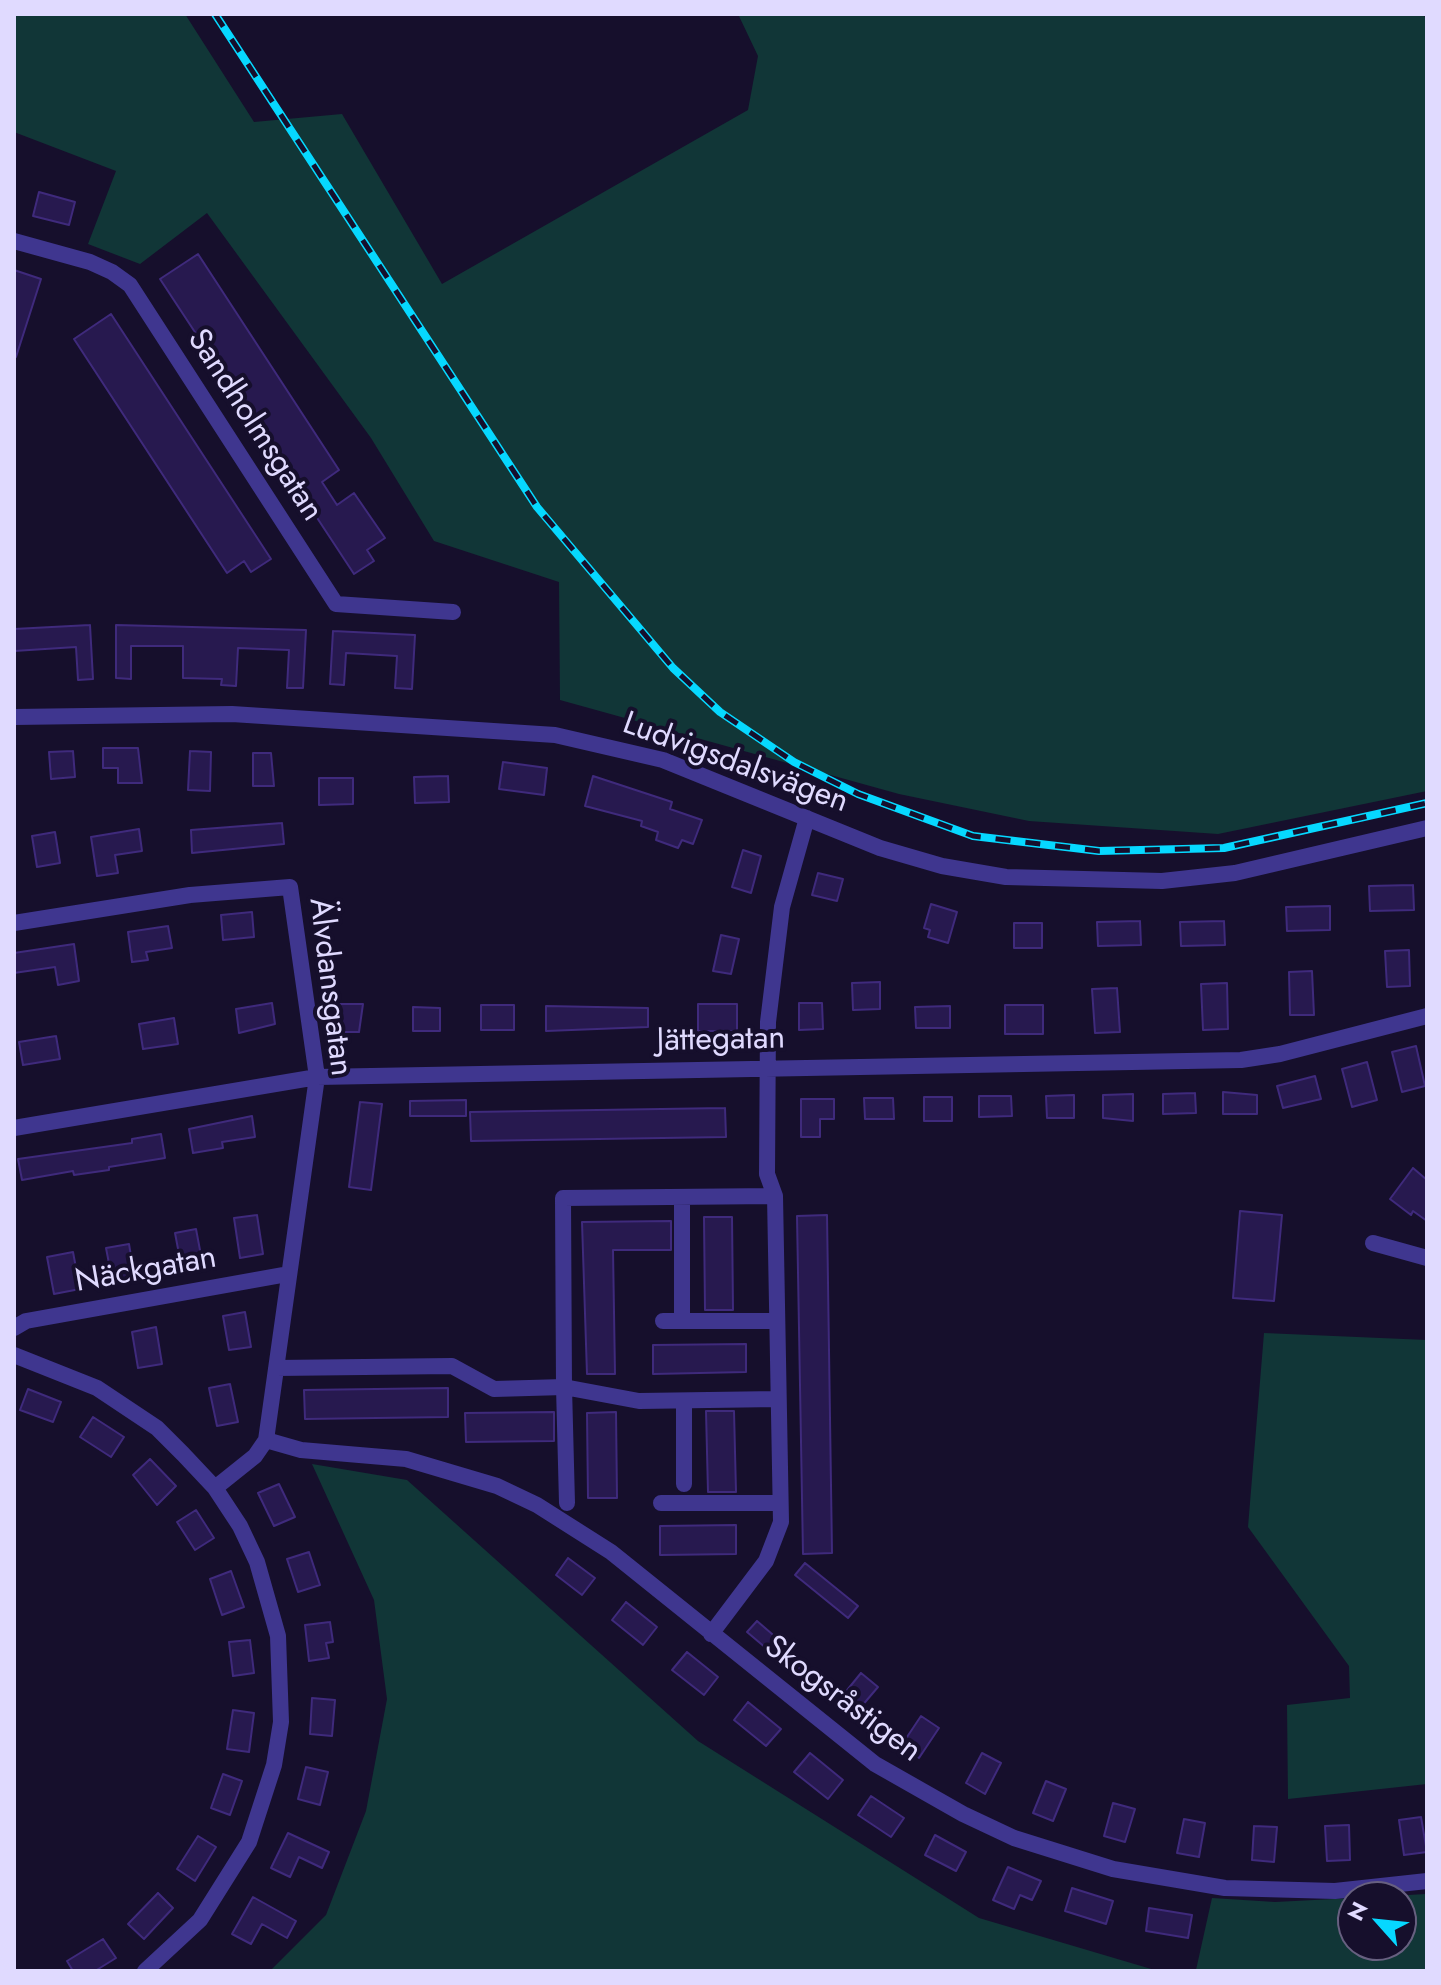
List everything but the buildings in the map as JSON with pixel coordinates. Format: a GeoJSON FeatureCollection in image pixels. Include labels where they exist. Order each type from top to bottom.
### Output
{"type":"FeatureCollection","features":[{"type":"Feature","properties":{"kind":"street","name":"Sandholmsgatan"},"geometry":{"type":"LineString","coordinates":[[14,241],[90,262],[130,285],[336,604],[453,612]]}},
{"type":"Feature","properties":{"kind":"street","name":"Ludvigsdalsvägen"},"geometry":{"type":"LineString","coordinates":[[14,717],[232,714],[555,735],[663,760],[880,848],[942,866],[1006,877],[1146,881],[1235,873],[1427,828]]}},
{"type":"Feature","properties":{"kind":"street"},"geometry":{"type":"LineString","coordinates":[[711,1634],[771,1552],[781,1522],[775,1196],[767,1174],[768,1022],[782,907],[807,818]]}},
{"type":"Feature","properties":{"kind":"street","name":"Älvdansgatan"},"geometry":{"type":"LineString","coordinates":[[14,923],[190,895],[290,887],[317,1077],[266,1440]]}},
{"type":"Feature","properties":{"kind":"street","name":"Jättegatan"},"geometry":{"type":"LineString","coordinates":[[14,1128],[317,1077],[1241,1060],[1280,1054],[1427,1016]]}},
{"type":"Feature","properties":{"kind":"street"},"geometry":{"type":"LineString","coordinates":[[567,1503],[563,1198],[775,1196]]}},
{"type":"Feature","properties":{"kind":"street"},"geometry":{"type":"LineString","coordinates":[[682,1197],[682,1321]]}},
{"type":"Feature","properties":{"kind":"street"},"geometry":{"type":"LineString","coordinates":[[1373,1243],[1427,1258]]}},
{"type":"Feature","properties":{"kind":"street","name":"Näckgatan"},"geometry":{"type":"LineString","coordinates":[[14,1328],[26,1321],[288,1274]]}},
{"type":"Feature","properties":{"kind":"street"},"geometry":{"type":"LineString","coordinates":[[663,1321],[777,1321]]}},
{"type":"Feature","properties":{"kind":"street"},"geometry":{"type":"LineString","coordinates":[[14,1355],[64,1372],[126,1406],[157,1428],[215,1488],[240,1526],[269,1599],[280,1651],[281,1722],[274,1765],[249,1842],[200,1920],[145,1971]]}},
{"type":"Feature","properties":{"kind":"street"},"geometry":{"type":"LineString","coordinates":[[276,1368],[452,1366],[494,1389],[564,1387],[639,1401],[778,1399]]}},
{"type":"Feature","properties":{"kind":"street"},"geometry":{"type":"LineString","coordinates":[[684,1401],[684,1484]]}},
{"type":"Feature","properties":{"kind":"street"},"geometry":{"type":"LineString","coordinates":[[215,1488],[255,1456],[266,1440]]}},
{"type":"Feature","properties":{"kind":"street","name":"Skogsråstigen"},"geometry":{"type":"LineString","coordinates":[[266,1440],[301,1450],[406,1459],[497,1486],[537,1505],[611,1552],[875,1764],[963,1814],[1061,1855],[1163,1879],[1225,1888],[1335,1891],[1427,1881]]}},
{"type":"Feature","properties":{"kind":"street"},"geometry":{"type":"LineString","coordinates":[[661,1503],[780,1503]]}},
{"type":"Feature","properties":{"kind":"green space"},"geometry":{"type":"Polygon","coordinates":[[[14,14],[185,14],[254,122],[342,114],[442,284],[748,110],[758,56],[738,14],[1423,14],[1427,21],[1427,791],[1218,834],[1029,821],[899,794],[560,700],[559,582],[434,541],[371,438],[207,213],[140,264],[88,244],[116,171],[14,132],[14,14]]]}},
{"type":"Feature","properties":{"kind":"green space"},"geometry":{"type":"Polygon","coordinates":[[[1264,1333],[1427,1340],[1427,1784],[1288,1799],[1287,1705],[1350,1698],[1349,1666],[1248,1527],[1264,1333]]]}},
{"type":"Feature","properties":{"kind":"green space"},"geometry":{"type":"Polygon","coordinates":[[[312,1464],[407,1480],[698,1741],[979,1918],[1158,1971],[270,1971],[326,1915],[366,1811],[387,1699],[374,1600],[312,1464]]]}},
{"type":"Feature","properties":{"kind":"green space"},"geometry":{"type":"Polygon","coordinates":[[[1417,1894],[1426,1894],[1427,1971],[1158,1971],[1196,1970],[1212,1898],[1275,1902],[1337,1899],[1337,1961],[1417,1961],[1417,1894]]]}},
{"type":"Feature","properties":{"kind":"railway"},"geometry":{"type":"LineString","coordinates":[[215,14],[537,507],[673,668],[720,712],[794,762],[858,794],[973,836],[1099,851],[1224,848],[1427,803]]}}]}
